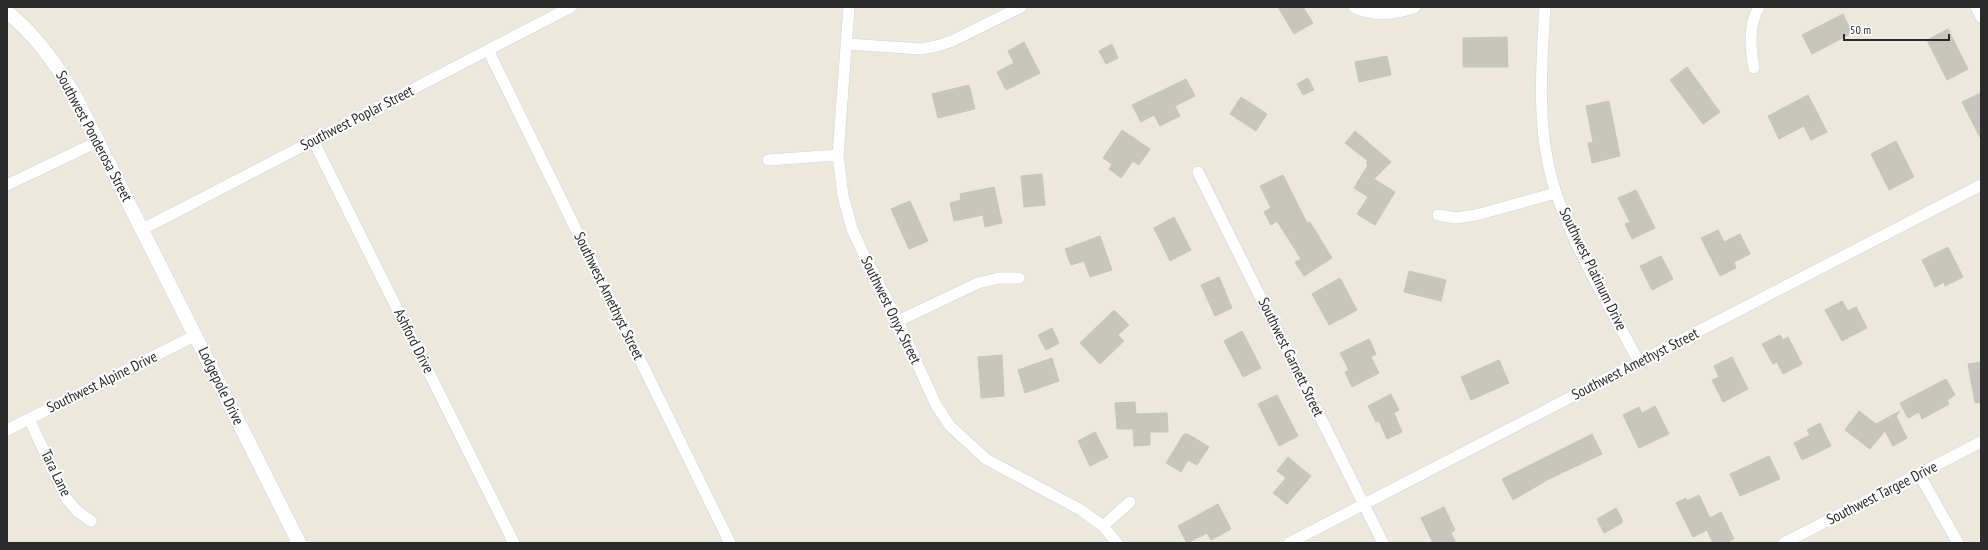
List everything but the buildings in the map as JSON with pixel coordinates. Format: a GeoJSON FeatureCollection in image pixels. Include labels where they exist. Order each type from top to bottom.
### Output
{"type":"FeatureCollection","features":[{"type":"Feature","properties":{"kind":"street","name":"Southwest Poplar Street"},"geometry":{"type":"LineString","coordinates":[[143,229],[571,7]]}},
{"type":"Feature","properties":{"kind":"street","name":"Southwest Onyx Street"},"geometry":{"type":"LineString","coordinates":[[849,7],[838,156],[843,196],[852,228],[864,255],[898,321],[936,405],[950,426],[986,459],[1081,510],[1103,526],[1117,543]]}},
{"type":"Feature","properties":{"kind":"street"},"geometry":{"type":"LineString","coordinates":[[847,44],[921,49],[932,47],[952,41],[1021,7]]}},
{"type":"Feature","properties":{"kind":"street"},"geometry":{"type":"LineString","coordinates":[[1354,7],[1362,11],[1381,15],[1402,12],[1415,7]]}},
{"type":"Feature","properties":{"kind":"street","name":"Southwest Platinum Drive"},"geometry":{"type":"LineString","coordinates":[[1545,7],[1541,82],[1547,152],[1556,193],[1571,231],[1639,362]]}},
{"type":"Feature","properties":{"kind":"street"},"geometry":{"type":"LineString","coordinates":[[1754,68],[1750,39],[1755,15],[1759,7]]}},
{"type":"Feature","properties":{"kind":"street"},"geometry":{"type":"LineString","coordinates":[[1976,7],[1981,17]]}},
{"type":"Feature","properties":{"kind":"street","name":"Southwest Ponderosa Street"},"geometry":{"type":"LineString","coordinates":[[7,12],[16,19],[40,45],[62,73],[99,141],[143,229]]}},
{"type":"Feature","properties":{"kind":"street","name":"Southwest Amethyst Street"},"geometry":{"type":"LineString","coordinates":[[488,50],[730,543]]}},
{"type":"Feature","properties":{"kind":"street","name":"Ashford Drive"},"geometry":{"type":"LineString","coordinates":[[313,140],[514,543]]}},
{"type":"Feature","properties":{"kind":"street"},"geometry":{"type":"LineString","coordinates":[[7,185],[99,141]]}},
{"type":"Feature","properties":{"kind":"street"},"geometry":{"type":"LineString","coordinates":[[768,160],[838,156]]}},
{"type":"Feature","properties":{"kind":"street","name":"Southwest Garnett Street"},"geometry":{"type":"LineString","coordinates":[[1198,172],[1383,543]]}},
{"type":"Feature","properties":{"kind":"street","name":"Southwest Amethyst Street"},"geometry":{"type":"LineString","coordinates":[[1289,543],[1981,185]]}},
{"type":"Feature","properties":{"kind":"street"},"geometry":{"type":"LineString","coordinates":[[1438,215],[1456,218],[1476,215],[1556,193]]}},
{"type":"Feature","properties":{"kind":"street","name":"Lodgepole Drive"},"geometry":{"type":"LineString","coordinates":[[143,229],[299,543]]}},
{"type":"Feature","properties":{"kind":"street"},"geometry":{"type":"LineString","coordinates":[[898,321],[978,283],[998,278],[1019,278]]}},
{"type":"Feature","properties":{"kind":"street","name":"Southwest Alpine Drive"},"geometry":{"type":"LineString","coordinates":[[7,430],[196,335]]}},
{"type":"Feature","properties":{"kind":"street","name":"Tara Lane"},"geometry":{"type":"LineString","coordinates":[[29,419],[66,498],[77,511],[91,520]]}},
{"type":"Feature","properties":{"kind":"street","name":"Southwest Targee Drive"},"geometry":{"type":"LineString","coordinates":[[1784,543],[1981,442]]}},
{"type":"Feature","properties":{"kind":"street"},"geometry":{"type":"LineString","coordinates":[[1920,474],[1958,543]]}},
{"type":"Feature","properties":{"kind":"street"},"geometry":{"type":"LineString","coordinates":[[1103,526],[1130,502]]}}]}
